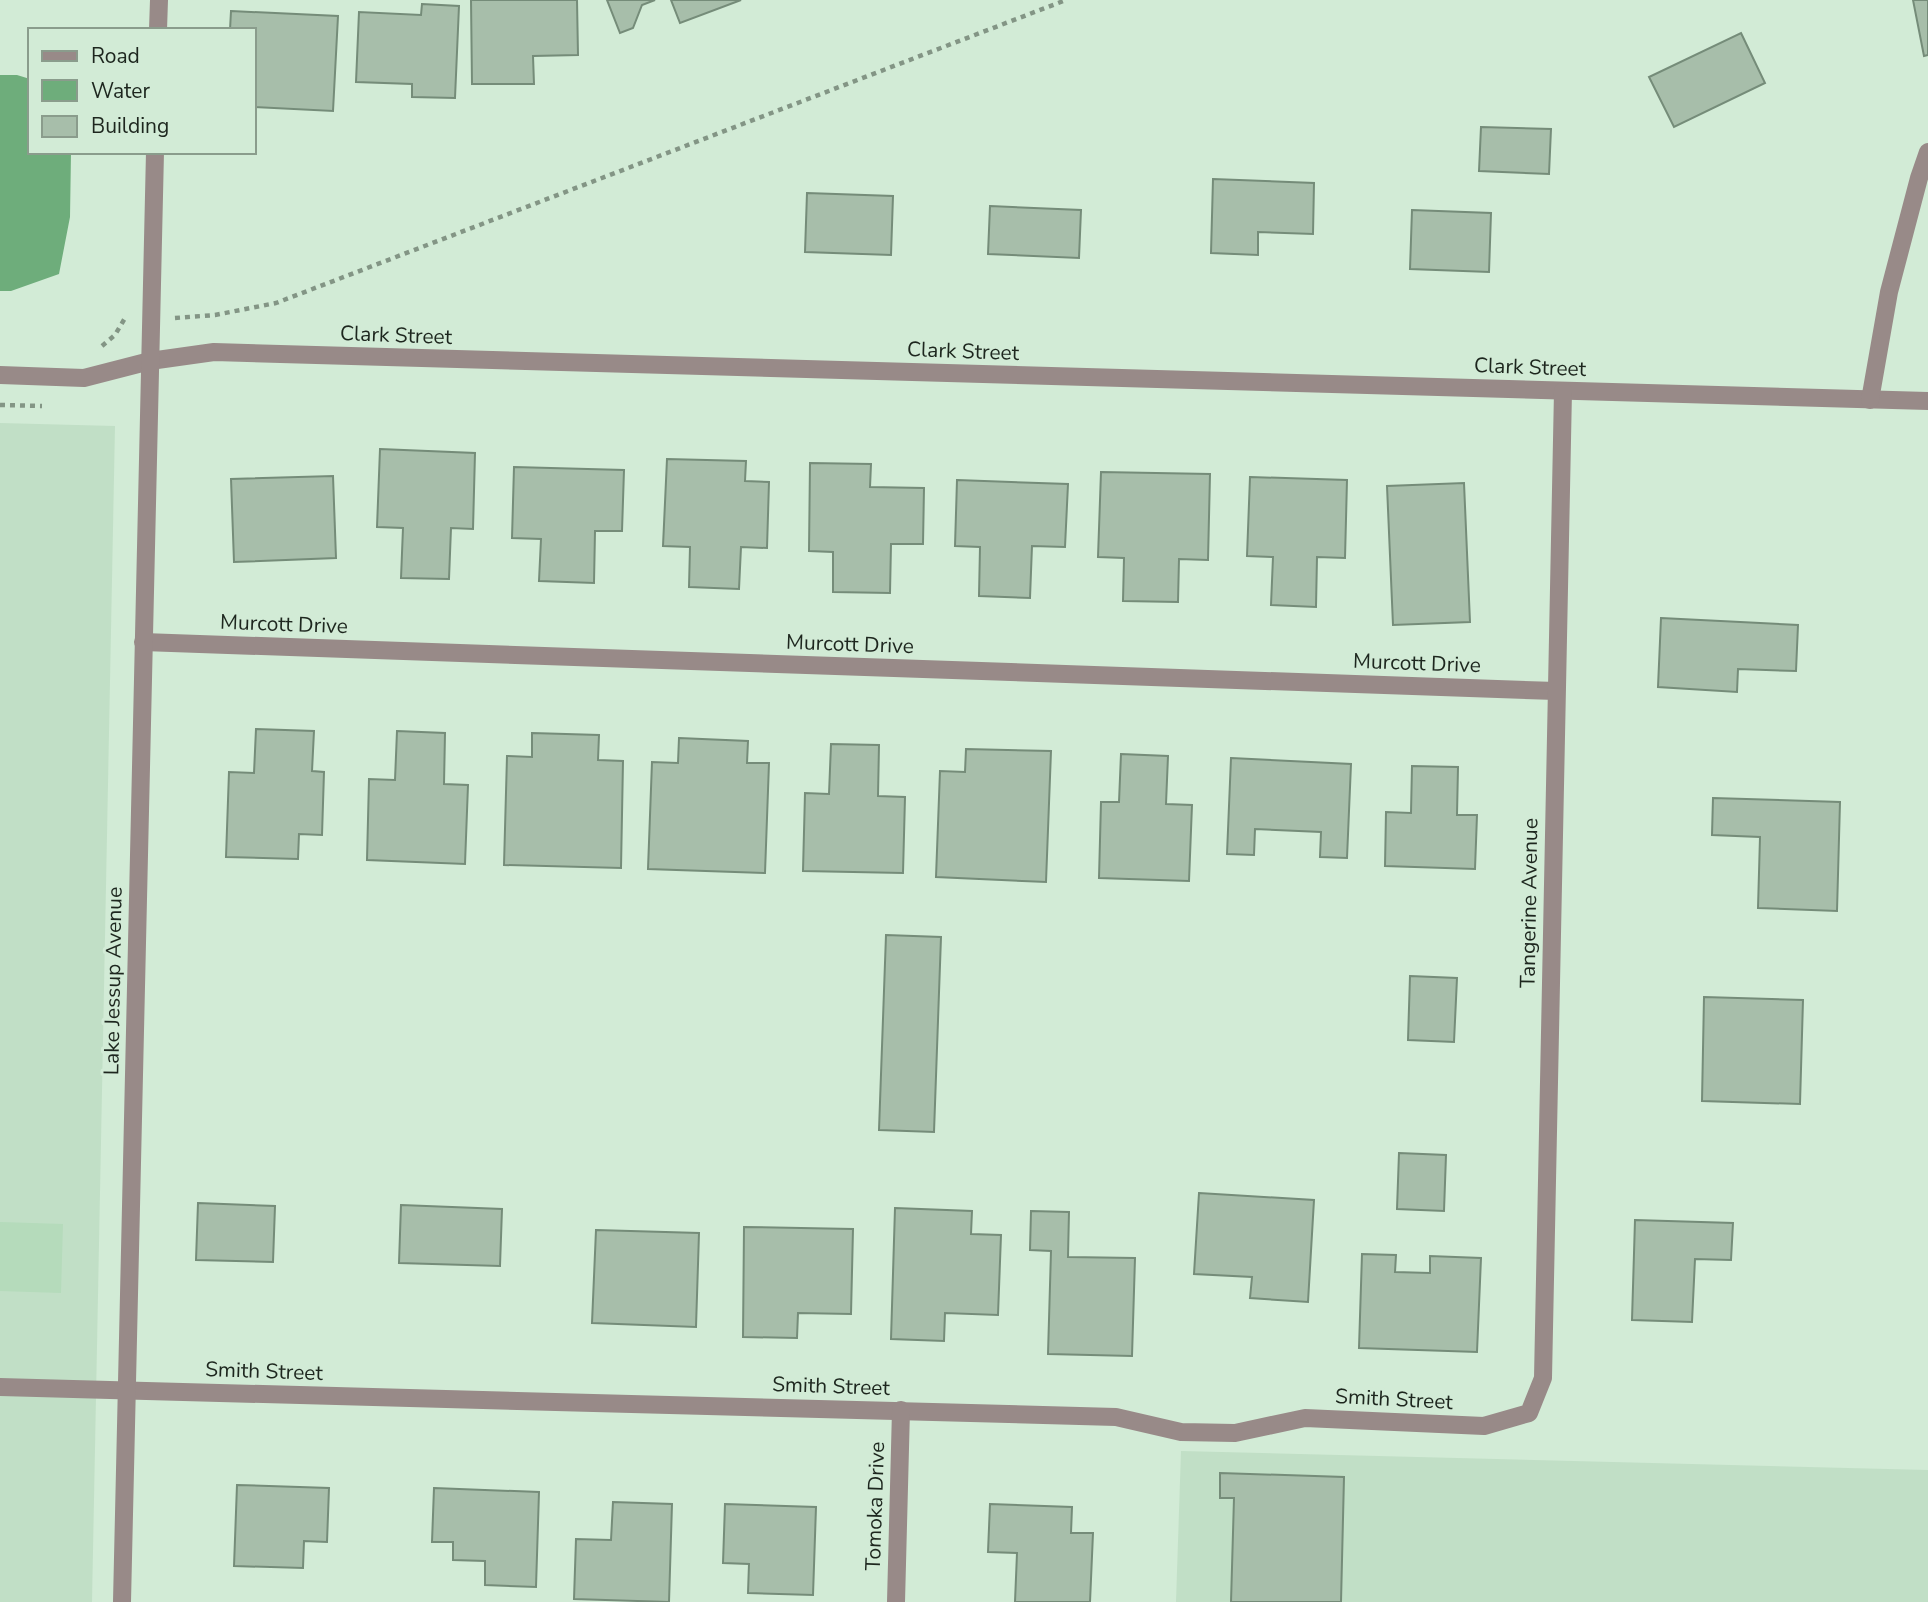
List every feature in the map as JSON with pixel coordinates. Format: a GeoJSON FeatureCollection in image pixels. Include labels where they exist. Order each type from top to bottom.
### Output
{"type":"FeatureCollection","features":[{"type":"Feature","properties":{"kind":"street"},"geometry":{"type":"LineString","coordinates":[[158,28],[159,0]]}},
{"type":"Feature","properties":{"kind":"street"},"geometry":{"type":"LineString","coordinates":[[1870,400],[1889,292],[1928,152]]}},
{"type":"Feature","properties":{"kind":"street","name":"Lake Jessup Avenue"},"geometry":{"type":"LineString","coordinates":[[122,1602],[155,154]]}},
{"type":"Feature","properties":{"kind":"street","name":"Clark Street"},"geometry":{"type":"LineString","coordinates":[[0,375],[84,379],[150,361],[214,352],[1928,401]]}},
{"type":"Feature","properties":{"kind":"street","name":"Tangerine Avenue"},"geometry":{"type":"LineString","coordinates":[[1529,1413],[1543,1378],[1563,391]]}},
{"type":"Feature","properties":{"kind":"street","name":"Murcott Drive"},"geometry":{"type":"LineString","coordinates":[[144,642],[1556,691]]}},
{"type":"Feature","properties":{"kind":"street","name":"Smith Street"},"geometry":{"type":"LineString","coordinates":[[0,1387],[1116,1417],[1181,1432],[1235,1433],[1306,1418],[1484,1426],[1529,1413]]}},
{"type":"Feature","properties":{"kind":"street","name":"Tomoka Drive"},"geometry":{"type":"LineString","coordinates":[[895,1602],[901,1410]]}},
{"type":"Feature","properties":{"kind":"path"},"geometry":{"type":"LineString","coordinates":[[185,318],[276,303],[1066,0]]}},
{"type":"Feature","properties":{"kind":"path"},"geometry":{"type":"LineString","coordinates":[[92,350],[115,335],[125,318],[132,318]]}},
{"type":"Feature","properties":{"kind":"shaded area"},"geometry":{"type":"Polygon","coordinates":[[[0,423],[115,426],[92,1602],[0,1602],[0,423]]]}},
{"type":"Feature","properties":{"kind":"shaded area"},"geometry":{"type":"Polygon","coordinates":[[[0,1222],[63,1224],[61,1293],[0,1291],[0,1222]]]}},
{"type":"Feature","properties":{"kind":"shaded area"},"geometry":{"type":"Polygon","coordinates":[[[1181,1451],[1928,1470],[1928,1602],[1176,1602],[1181,1451]]]}},
{"type":"Feature","properties":{"kind":"water"},"geometry":{"type":"Polygon","coordinates":[[[0,75],[17,75],[28,78],[28,154],[71,154],[70,217],[59,274],[11,291],[0,291],[0,75]]]}},
{"type":"Feature","properties":{"kind":"building"},"geometry":{"type":"Polygon","coordinates":[[[471,0],[577,0],[578,55],[533,56],[534,84],[472,84],[471,0]]]}},
{"type":"Feature","properties":{"kind":"building"},"geometry":{"type":"Polygon","coordinates":[[[607,0],[655,0],[642,5],[633,28],[620,33],[607,0]]]}},
{"type":"Feature","properties":{"kind":"building"},"geometry":{"type":"Polygon","coordinates":[[[671,0],[741,0],[680,23],[671,0]]]}},
{"type":"Feature","properties":{"kind":"building"},"geometry":{"type":"Polygon","coordinates":[[[1913,0],[1928,0],[1928,55],[1924,56],[1913,0]]]}},
{"type":"Feature","properties":{"kind":"building"},"geometry":{"type":"Polygon","coordinates":[[[422,4],[459,6],[455,98],[412,97],[412,84],[356,82],[359,12],[421,15],[422,4]]]}},
{"type":"Feature","properties":{"kind":"building"},"geometry":{"type":"Polygon","coordinates":[[[231,11],[338,16],[333,111],[256,107],[256,28],[230,28],[231,11]]]}},
{"type":"Feature","properties":{"kind":"building"},"geometry":{"type":"Polygon","coordinates":[[[1741,33],[1765,83],[1674,127],[1649,77],[1741,33]]]}},
{"type":"Feature","properties":{"kind":"building"},"geometry":{"type":"Polygon","coordinates":[[[1481,127],[1551,129],[1549,174],[1479,171],[1481,127]]]}},
{"type":"Feature","properties":{"kind":"building"},"geometry":{"type":"Polygon","coordinates":[[[1213,179],[1314,183],[1313,234],[1258,232],[1258,255],[1211,253],[1213,179]]]}},
{"type":"Feature","properties":{"kind":"building"},"geometry":{"type":"Polygon","coordinates":[[[807,193],[893,196],[891,255],[805,252],[807,193]]]}},
{"type":"Feature","properties":{"kind":"building"},"geometry":{"type":"Polygon","coordinates":[[[990,206],[1081,210],[1079,258],[988,254],[990,206]]]}},
{"type":"Feature","properties":{"kind":"building"},"geometry":{"type":"Polygon","coordinates":[[[1412,210],[1491,213],[1489,272],[1410,269],[1412,210]]]}},
{"type":"Feature","properties":{"kind":"building"},"geometry":{"type":"Polygon","coordinates":[[[380,449],[475,453],[473,529],[451,528],[449,579],[401,578],[403,528],[377,527],[380,449]]]}},
{"type":"Feature","properties":{"kind":"building"},"geometry":{"type":"Polygon","coordinates":[[[667,459],[746,461],[745,481],[769,482],[767,548],[741,547],[739,589],[689,587],[690,547],[663,546],[667,459]]]}},
{"type":"Feature","properties":{"kind":"building"},"geometry":{"type":"Polygon","coordinates":[[[810,463],[871,464],[870,487],[924,488],[923,544],[891,544],[890,593],[833,592],[833,552],[809,551],[810,463]]]}},
{"type":"Feature","properties":{"kind":"building"},"geometry":{"type":"Polygon","coordinates":[[[514,467],[624,470],[622,531],[595,531],[594,583],[539,581],[541,539],[512,538],[514,467]]]}},
{"type":"Feature","properties":{"kind":"building"},"geometry":{"type":"Polygon","coordinates":[[[1101,472],[1210,474],[1208,560],[1179,559],[1178,602],[1123,601],[1124,558],[1098,557],[1101,472]]]}},
{"type":"Feature","properties":{"kind":"building"},"geometry":{"type":"Polygon","coordinates":[[[333,476],[336,558],[234,562],[231,479],[333,476]]]}},
{"type":"Feature","properties":{"kind":"building"},"geometry":{"type":"Polygon","coordinates":[[[1250,477],[1347,480],[1345,558],[1317,557],[1316,607],[1271,605],[1273,557],[1247,556],[1250,477]]]}},
{"type":"Feature","properties":{"kind":"building"},"geometry":{"type":"Polygon","coordinates":[[[957,480],[1068,484],[1065,547],[1032,546],[1030,598],[979,596],[980,547],[955,546],[957,480]]]}},
{"type":"Feature","properties":{"kind":"building"},"geometry":{"type":"Polygon","coordinates":[[[1464,483],[1470,622],[1393,625],[1387,486],[1464,483]]]}},
{"type":"Feature","properties":{"kind":"building"},"geometry":{"type":"Polygon","coordinates":[[[1661,618],[1798,625],[1796,671],[1738,669],[1737,692],[1658,687],[1661,618]]]}},
{"type":"Feature","properties":{"kind":"building"},"geometry":{"type":"Polygon","coordinates":[[[256,729],[314,731],[312,771],[324,772],[322,835],[299,834],[298,859],[226,857],[229,772],[254,773],[256,729]]]}},
{"type":"Feature","properties":{"kind":"building"},"geometry":{"type":"Polygon","coordinates":[[[397,731],[445,733],[444,784],[468,785],[465,864],[367,860],[369,779],[395,780],[397,731]]]}},
{"type":"Feature","properties":{"kind":"building"},"geometry":{"type":"Polygon","coordinates":[[[532,733],[599,735],[598,760],[623,761],[621,868],[504,865],[507,756],[532,757],[532,733]]]}},
{"type":"Feature","properties":{"kind":"building"},"geometry":{"type":"Polygon","coordinates":[[[679,738],[748,741],[747,763],[769,763],[765,873],[648,869],[652,762],[678,763],[679,738]]]}},
{"type":"Feature","properties":{"kind":"building"},"geometry":{"type":"Polygon","coordinates":[[[831,744],[879,745],[878,796],[905,797],[903,873],[803,871],[805,793],[829,794],[831,744]]]}},
{"type":"Feature","properties":{"kind":"building"},"geometry":{"type":"Polygon","coordinates":[[[966,749],[1051,751],[1046,882],[936,877],[940,771],[965,772],[966,749]]]}},
{"type":"Feature","properties":{"kind":"building"},"geometry":{"type":"Polygon","coordinates":[[[1121,754],[1168,756],[1166,804],[1192,805],[1189,881],[1099,878],[1101,802],[1119,802],[1121,754]]]}},
{"type":"Feature","properties":{"kind":"building"},"geometry":{"type":"Polygon","coordinates":[[[1231,758],[1351,764],[1347,858],[1320,857],[1321,832],[1255,829],[1254,855],[1227,854],[1231,758]]]}},
{"type":"Feature","properties":{"kind":"building"},"geometry":{"type":"Polygon","coordinates":[[[1412,766],[1458,767],[1457,815],[1477,815],[1475,869],[1385,866],[1386,812],[1411,813],[1412,766]]]}},
{"type":"Feature","properties":{"kind":"building"},"geometry":{"type":"Polygon","coordinates":[[[1713,798],[1840,802],[1837,911],[1758,908],[1760,837],[1712,835],[1713,798]]]}},
{"type":"Feature","properties":{"kind":"building"},"geometry":{"type":"Polygon","coordinates":[[[886,935],[941,937],[934,1132],[879,1130],[886,935]]]}},
{"type":"Feature","properties":{"kind":"building"},"geometry":{"type":"Polygon","coordinates":[[[1410,976],[1457,978],[1454,1042],[1408,1040],[1410,976]]]}},
{"type":"Feature","properties":{"kind":"building"},"geometry":{"type":"Polygon","coordinates":[[[1704,997],[1803,1000],[1800,1104],[1702,1101],[1704,997]]]}},
{"type":"Feature","properties":{"kind":"building"},"geometry":{"type":"Polygon","coordinates":[[[1399,1153],[1446,1155],[1444,1211],[1397,1209],[1399,1153]]]}},
{"type":"Feature","properties":{"kind":"building"},"geometry":{"type":"Polygon","coordinates":[[[1199,1193],[1314,1200],[1308,1302],[1250,1298],[1252,1277],[1194,1274],[1199,1193]]]}},
{"type":"Feature","properties":{"kind":"building"},"geometry":{"type":"Polygon","coordinates":[[[198,1203],[275,1206],[273,1262],[196,1260],[198,1203]]]}},
{"type":"Feature","properties":{"kind":"building"},"geometry":{"type":"Polygon","coordinates":[[[401,1205],[502,1209],[500,1266],[399,1263],[401,1205]]]}},
{"type":"Feature","properties":{"kind":"building"},"geometry":{"type":"Polygon","coordinates":[[[895,1208],[972,1211],[971,1234],[1001,1235],[998,1315],[945,1313],[944,1341],[891,1339],[895,1208]]]}},
{"type":"Feature","properties":{"kind":"building"},"geometry":{"type":"Polygon","coordinates":[[[1031,1211],[1069,1212],[1068,1257],[1135,1258],[1132,1356],[1048,1354],[1051,1251],[1030,1250],[1031,1211]]]}},
{"type":"Feature","properties":{"kind":"building"},"geometry":{"type":"Polygon","coordinates":[[[1635,1220],[1733,1223],[1731,1260],[1695,1259],[1692,1322],[1632,1320],[1635,1220]]]}},
{"type":"Feature","properties":{"kind":"building"},"geometry":{"type":"Polygon","coordinates":[[[744,1227],[853,1229],[851,1314],[798,1313],[797,1338],[743,1337],[744,1227]]]}},
{"type":"Feature","properties":{"kind":"building"},"geometry":{"type":"Polygon","coordinates":[[[596,1230],[699,1233],[696,1327],[592,1323],[596,1230]]]}},
{"type":"Feature","properties":{"kind":"building"},"geometry":{"type":"Polygon","coordinates":[[[1362,1254],[1396,1255],[1395,1272],[1430,1273],[1430,1256],[1481,1258],[1477,1352],[1359,1348],[1362,1254]]]}},
{"type":"Feature","properties":{"kind":"building"},"geometry":{"type":"Polygon","coordinates":[[[1220,1473],[1344,1477],[1341,1602],[1231,1602],[1234,1498],[1220,1498],[1220,1473]]]}},
{"type":"Feature","properties":{"kind":"building"},"geometry":{"type":"Polygon","coordinates":[[[237,1485],[329,1488],[327,1542],[304,1541],[303,1568],[234,1566],[237,1485]]]}},
{"type":"Feature","properties":{"kind":"building"},"geometry":{"type":"Polygon","coordinates":[[[434,1488],[539,1492],[536,1587],[485,1585],[485,1561],[453,1560],[453,1542],[432,1542],[434,1488]]]}},
{"type":"Feature","properties":{"kind":"building"},"geometry":{"type":"Polygon","coordinates":[[[613,1502],[672,1504],[669,1602],[574,1599],[576,1539],[611,1540],[613,1502]]]}},
{"type":"Feature","properties":{"kind":"building"},"geometry":{"type":"Polygon","coordinates":[[[725,1504],[816,1507],[813,1595],[748,1593],[749,1564],[723,1563],[725,1504]]]}},
{"type":"Feature","properties":{"kind":"building"},"geometry":{"type":"Polygon","coordinates":[[[990,1504],[1072,1507],[1071,1533],[1093,1533],[1090,1602],[1015,1602],[1017,1553],[988,1552],[990,1504]]]}}]}
